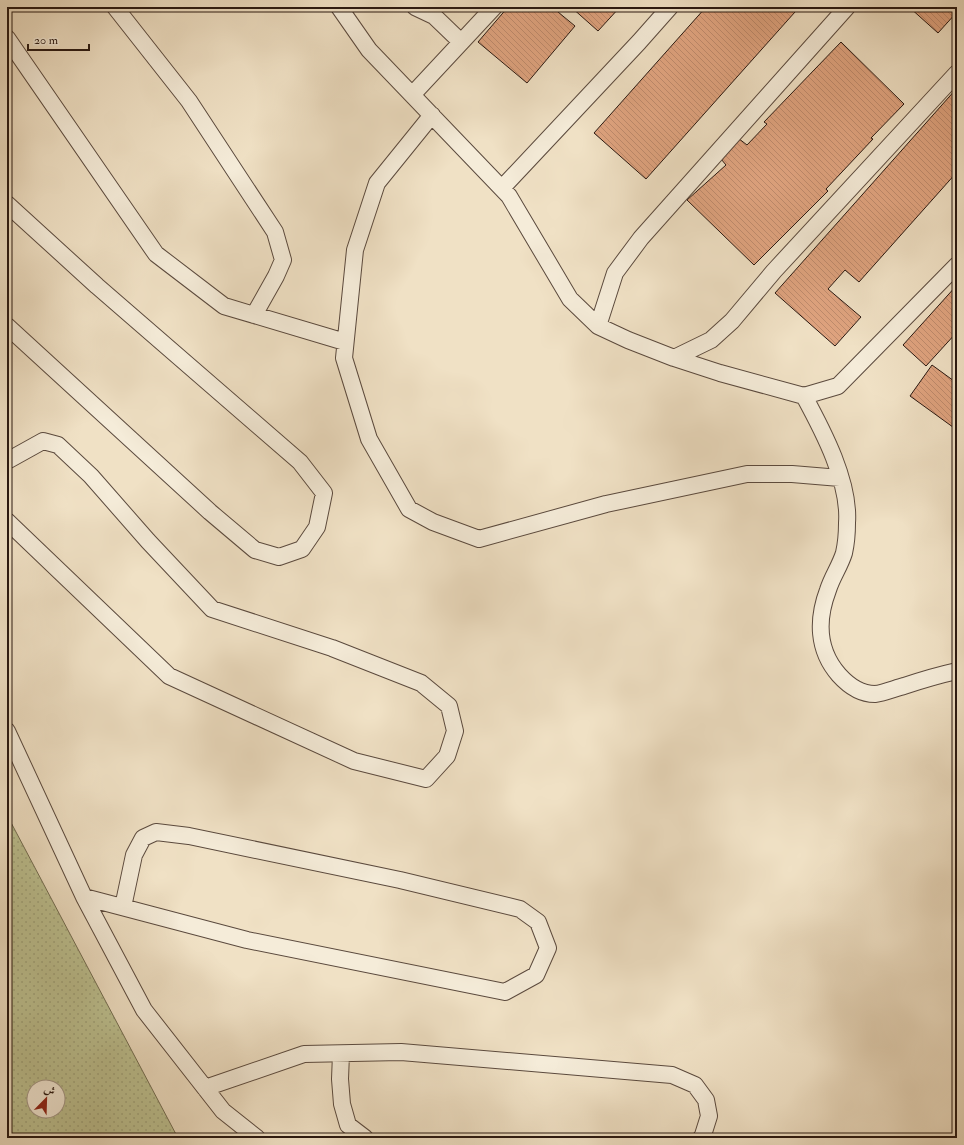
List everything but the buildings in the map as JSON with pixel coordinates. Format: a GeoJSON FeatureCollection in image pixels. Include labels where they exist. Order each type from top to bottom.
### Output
{"type":"FeatureCollection","features":[{"type":"Feature","properties":{"kind":"street"},"geometry":{"type":"LineString","coordinates":[[115,7],[189,101],[275,232],[283,260],[276,276],[254,315]]}},
{"type":"Feature","properties":{"kind":"street"},"geometry":{"type":"LineString","coordinates":[[415,7],[434,16],[461,42]]}},
{"type":"Feature","properties":{"kind":"street"},"geometry":{"type":"LineString","coordinates":[[412,95],[494,7]]}},
{"type":"Feature","properties":{"kind":"street"},"geometry":{"type":"LineString","coordinates":[[502,188],[670,7]]}},
{"type":"Feature","properties":{"kind":"street"},"geometry":{"type":"LineString","coordinates":[[598,326],[615,274],[641,238],[847,7]]}},
{"type":"Feature","properties":{"kind":"street"},"geometry":{"type":"LineString","coordinates":[[343,8],[369,50],[509,196],[570,299],[598,326],[628,340],[674,358],[720,373],[804,396],[838,386],[957,265]]}},
{"type":"Feature","properties":{"kind":"street"},"geometry":{"type":"LineString","coordinates":[[7,38],[156,254],[224,306],[345,342]]}},
{"type":"Feature","properties":{"kind":"street"},"geometry":{"type":"LineString","coordinates":[[674,358],[711,340],[732,321],[774,271],[957,73]]}},
{"type":"Feature","properties":{"kind":"street"},"geometry":{"type":"LineString","coordinates":[[432,115],[377,183],[355,250],[344,358],[369,439],[409,509],[433,522],[479,539],[606,504],[748,474],[792,474],[840,478]]}},
{"type":"Feature","properties":{"kind":"street"},"geometry":{"type":"LineString","coordinates":[[7,204],[103,291],[300,462],[324,493],[317,527],[302,549],[279,557],[255,550],[210,512],[7,326]]}},
{"type":"Feature","properties":{"kind":"street"},"geometry":{"type":"LineString","coordinates":[[804,396],[824,433],[840,478],[846,502],[847,522],[844,554],[823,604],[820,633],[824,652],[834,669],[845,682],[856,690],[875,694],[957,671]]}},
{"type":"Feature","properties":{"kind":"street"},"geometry":{"type":"LineString","coordinates":[[7,461],[43,441],[58,445],[90,476],[212,609],[332,648],[421,683],[449,706],[454,731],[447,756],[426,779],[354,761],[169,676],[7,521]]}},
{"type":"Feature","properties":{"kind":"street"},"geometry":{"type":"LineString","coordinates":[[7,731],[84,897],[144,1010],[223,1111],[257,1138]]}},
{"type":"Feature","properties":{"kind":"street"},"geometry":{"type":"LineString","coordinates":[[84,897],[247,940],[505,992],[536,975],[548,948],[538,922],[520,909],[392,878],[189,836],[156,832],[143,838],[134,855],[123,907]]}},
{"type":"Feature","properties":{"kind":"street"},"geometry":{"type":"LineString","coordinates":[[205,1088],[304,1054],[401,1052],[672,1075],[695,1085],[706,1100],[709,1116],[701,1138]]}},
{"type":"Feature","properties":{"kind":"street"},"geometry":{"type":"LineString","coordinates":[[341,1054],[340,1079],[342,1104],[348,1125],[365,1138]]}},
{"type":"Feature","properties":{"kind":"green space"},"geometry":{"type":"Polygon","coordinates":[[[7,815],[178,1138],[7,1138],[7,815]]]}}]}
